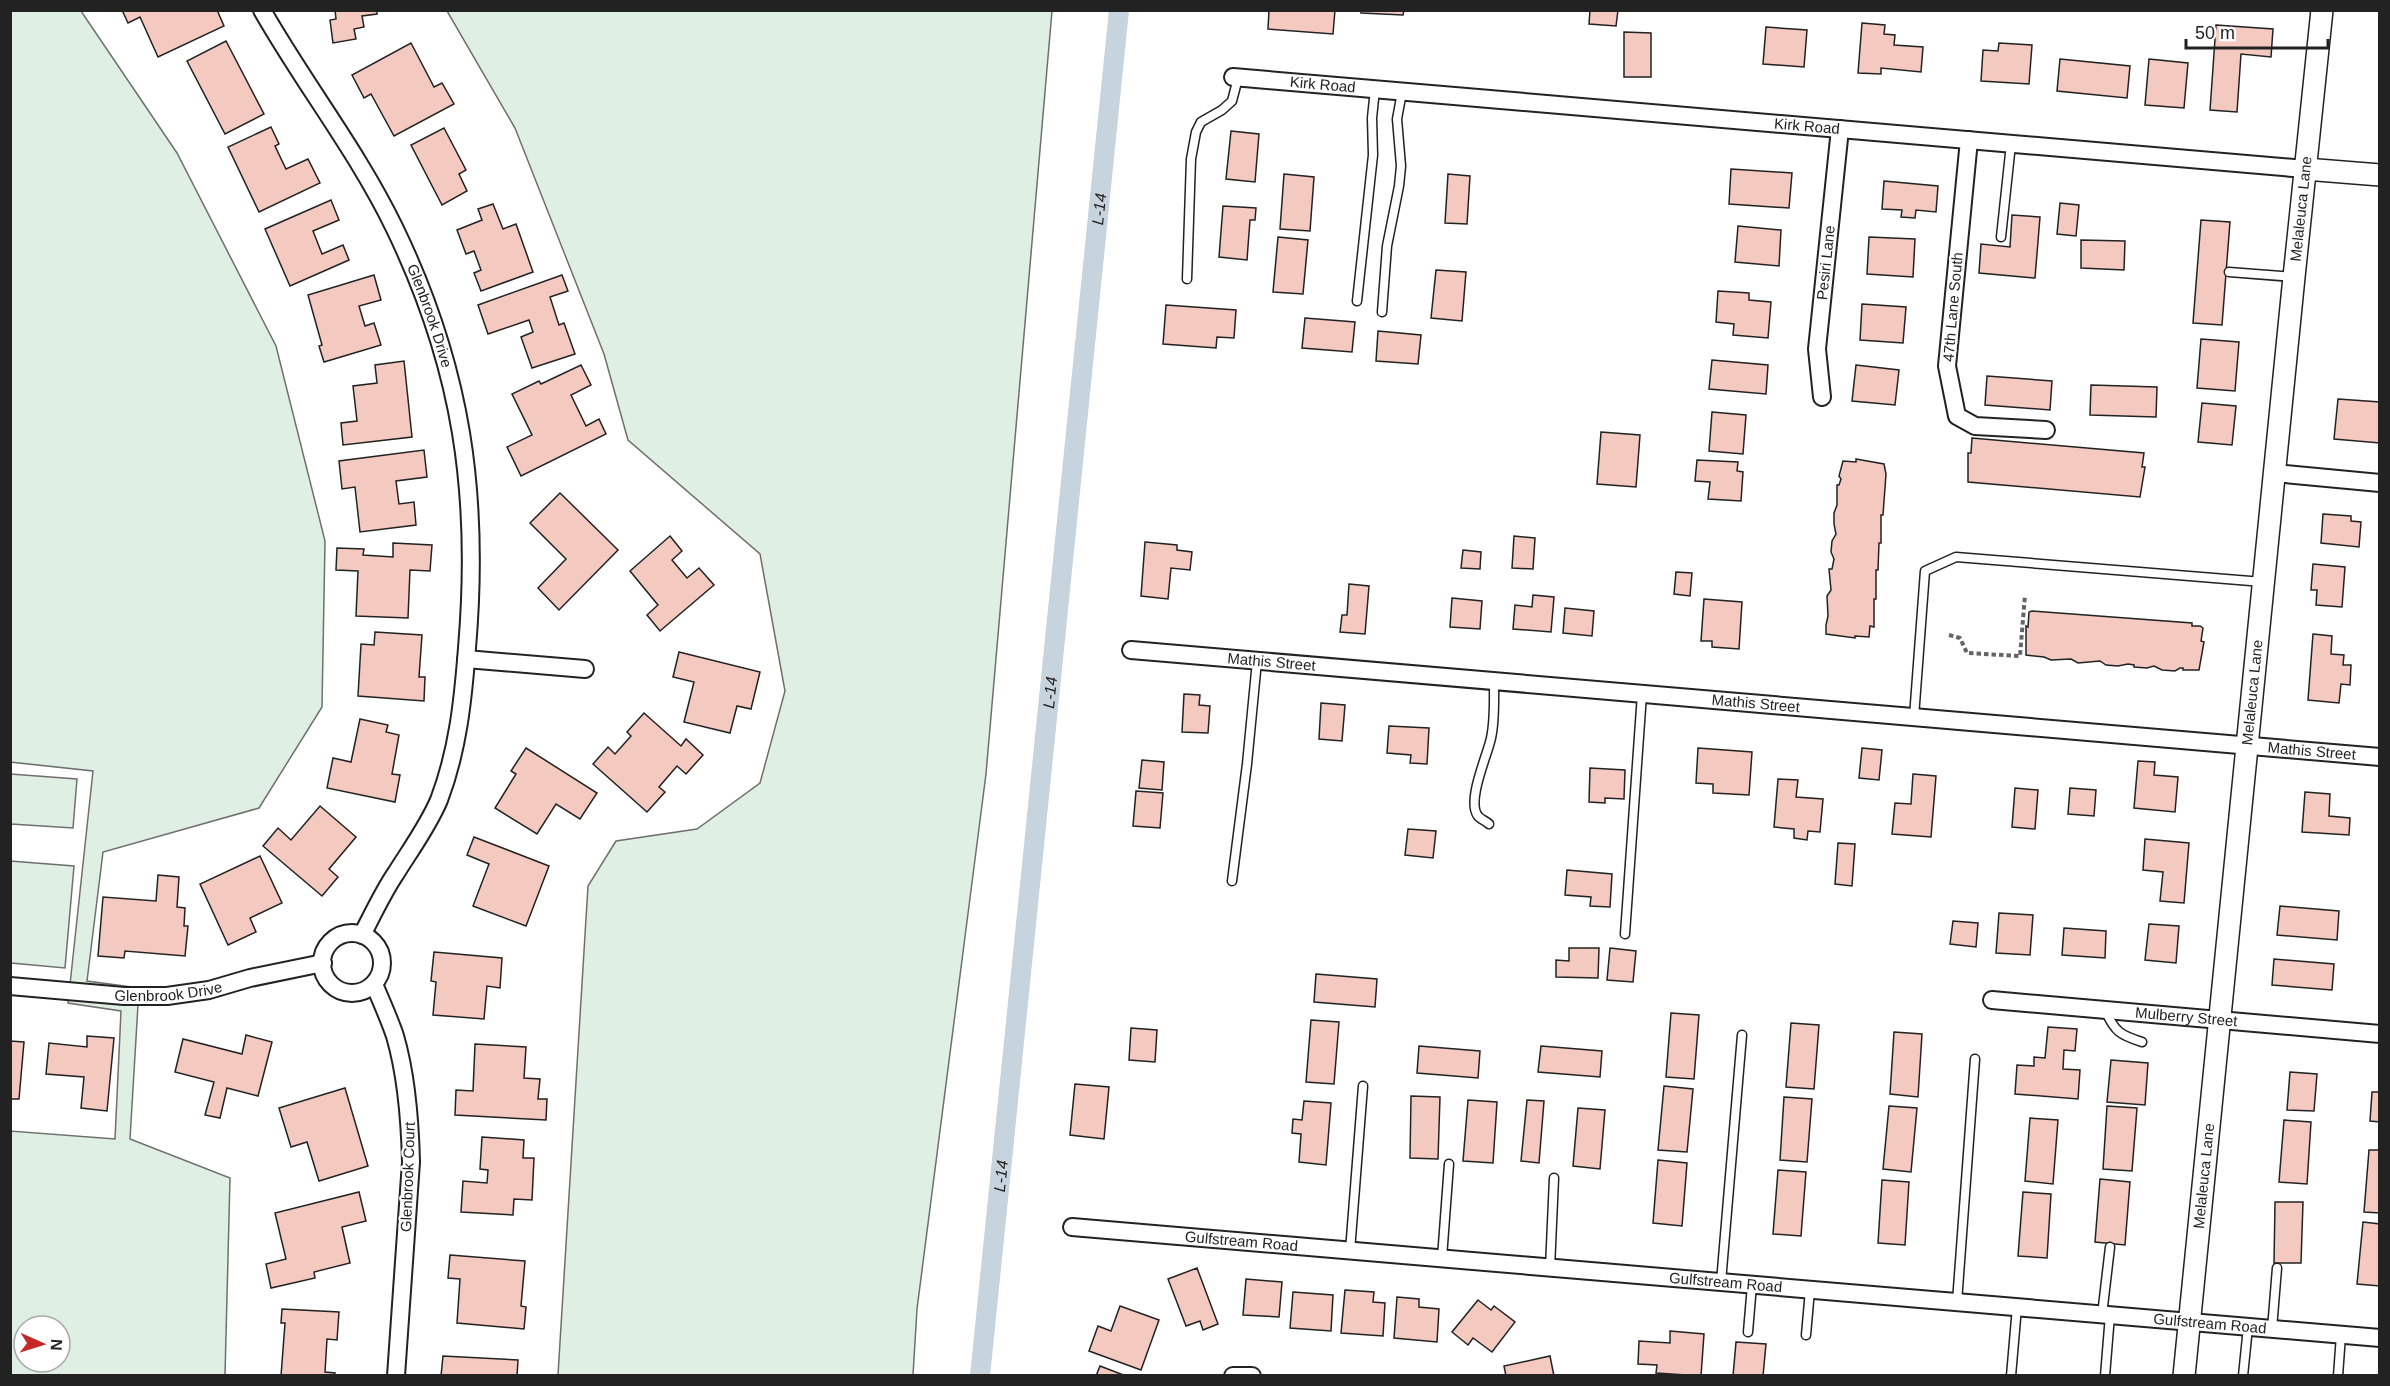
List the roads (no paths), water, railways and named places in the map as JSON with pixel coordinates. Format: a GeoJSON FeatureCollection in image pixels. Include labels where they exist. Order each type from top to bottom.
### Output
{"type":"FeatureCollection","features":[{"type":"Feature","properties":{"kind":"street","name":"Glenbrook Drive"},"geometry":{"type":"LineString","coordinates":[[262,10],[374,189],[418,279],[438,334],[460,423],[470,502],[472,559],[466,659],[460,720],[452,762],[438,802],[418,840],[394,875],[362,935]]}},
{"type":"Feature","properties":{"kind":"street","name":"Melaleuca Lane"},"geometry":{"type":"LineString","coordinates":[[2184,1376],[2322,10]]}},
{"type":"Feature","properties":{"kind":"street","name":"Kirk Road"},"geometry":{"type":"LineString","coordinates":[[1236,78],[2379,175]]}},
{"type":"Feature","properties":{"kind":"street","name":"Pesiri Lane"},"geometry":{"type":"LineString","coordinates":[[1822,397],[1817,349],[1840,129]]}},
{"type":"Feature","properties":{"kind":"street","name":"47th Lane South"},"geometry":{"type":"LineString","coordinates":[[1969,140],[1947,366],[1956,416],[1975,426],[2046,430]]}},
{"type":"Feature","properties":{"kind":"street"},"geometry":{"type":"LineString","coordinates":[[2274,473],[2379,483]]}},
{"type":"Feature","properties":{"kind":"street","name":"Mathis Street"},"geometry":{"type":"LineString","coordinates":[[1131,650],[2379,756]]}},
{"type":"Feature","properties":{"kind":"street"},"geometry":{"type":"LineString","coordinates":[[466,659],[585,669]]}},
{"type":"Feature","properties":{"kind":"street"},"geometry":{"type":"LineString","coordinates":[[352,933],[362,935],[371,940],[382,957],[379,976],[374,984],[358,993],[339,990],[326,977],[323,963],[326,948],[342,935],[352,933]]}},
{"type":"Feature","properties":{"kind":"street","name":"Glenbrook Drive"},"geometry":{"type":"LineString","coordinates":[[10,986],[124,996],[167,996],[209,990],[250,978],[323,963]]}},
{"type":"Feature","properties":{"kind":"street","name":"Glenbrook Court"},"geometry":{"type":"LineString","coordinates":[[374,984],[394,1034],[402,1066],[411,1130],[411,1162],[396,1376]]}},
{"type":"Feature","properties":{"kind":"street","name":"Mulberry Street"},"geometry":{"type":"LineString","coordinates":[[1992,999],[2379,1035]]}},
{"type":"Feature","properties":{"kind":"street","name":"Gulfstream Road"},"geometry":{"type":"LineString","coordinates":[[1072,1227],[2379,1338]]}},
{"type":"Feature","properties":{"kind":"street"},"geometry":{"type":"LineString","coordinates":[[1233,1376],[1252,1376]]}},
{"type":"Feature","properties":{"kind":"lane"},"geometry":{"type":"LineString","coordinates":[[1187,279],[1191,159],[1196,132],[1201,122],[1222,110],[1232,101],[1236,78]]}},
{"type":"Feature","properties":{"kind":"lane"},"geometry":{"type":"LineString","coordinates":[[1357,301],[1372,155],[1375,89]]}},
{"type":"Feature","properties":{"kind":"lane"},"geometry":{"type":"LineString","coordinates":[[1382,312],[1387,246],[1401,166],[1397,119],[1402,92]]}},
{"type":"Feature","properties":{"kind":"lane"},"geometry":{"type":"LineString","coordinates":[[2001,237],[2011,144]]}},
{"type":"Feature","properties":{"kind":"lane"},"geometry":{"type":"LineString","coordinates":[[2229,272],[2294,277]]}},
{"type":"Feature","properties":{"kind":"lane"},"geometry":{"type":"LineString","coordinates":[[1914,717],[1925,571],[1956,557],[2263,582]]}},
{"type":"Feature","properties":{"kind":"lane"},"geometry":{"type":"LineString","coordinates":[[1232,881],[1257,661]]}},
{"type":"Feature","properties":{"kind":"lane"},"geometry":{"type":"LineString","coordinates":[[1489,824],[1478,816],[1475,801],[1478,779],[1491,739],[1494,681]]}},
{"type":"Feature","properties":{"kind":"lane"},"geometry":{"type":"LineString","coordinates":[[1625,934],[1642,694]]}},
{"type":"Feature","properties":{"kind":"lane"},"geometry":{"type":"LineString","coordinates":[[2105,1010],[2113,1028],[2125,1036],[2142,1042]]}},
{"type":"Feature","properties":{"kind":"lane"},"geometry":{"type":"LineString","coordinates":[[1721,1282],[1742,1035]]}},
{"type":"Feature","properties":{"kind":"lane"},"geometry":{"type":"LineString","coordinates":[[1957,1302],[1974,1059]]}},
{"type":"Feature","properties":{"kind":"lane"},"geometry":{"type":"LineString","coordinates":[[1350,1251],[1363,1086]]}},
{"type":"Feature","properties":{"kind":"lane"},"geometry":{"type":"LineString","coordinates":[[1442,1258],[1449,1164]]}},
{"type":"Feature","properties":{"kind":"lane"},"geometry":{"type":"LineString","coordinates":[[1550,1268],[1554,1178]]}},
{"type":"Feature","properties":{"kind":"lane"},"geometry":{"type":"LineString","coordinates":[[2105,1376],[2110,1246]]}},
{"type":"Feature","properties":{"kind":"lane"},"geometry":{"type":"LineString","coordinates":[[2272,1329],[2277,1268]]}},
{"type":"Feature","properties":{"kind":"lane"},"geometry":{"type":"LineString","coordinates":[[1748,1332],[1752,1285]]}},
{"type":"Feature","properties":{"kind":"lane"},"geometry":{"type":"LineString","coordinates":[[1806,1335],[1810,1290]]}},
{"type":"Feature","properties":{"kind":"lane"},"geometry":{"type":"LineString","coordinates":[[2011,1376],[2017,1307]]}},
{"type":"Feature","properties":{"kind":"lane"},"geometry":{"type":"LineString","coordinates":[[2243,1376],[2248,1327]]}},
{"type":"Feature","properties":{"kind":"lane"},"geometry":{"type":"LineString","coordinates":[[2338,1376],[2341,1335]]}},
{"type":"Feature","properties":{"kind":"waterway","name":"L-14"},"geometry":{"type":"LineString","coordinates":[[980,1376],[1119,10]]}}]}
